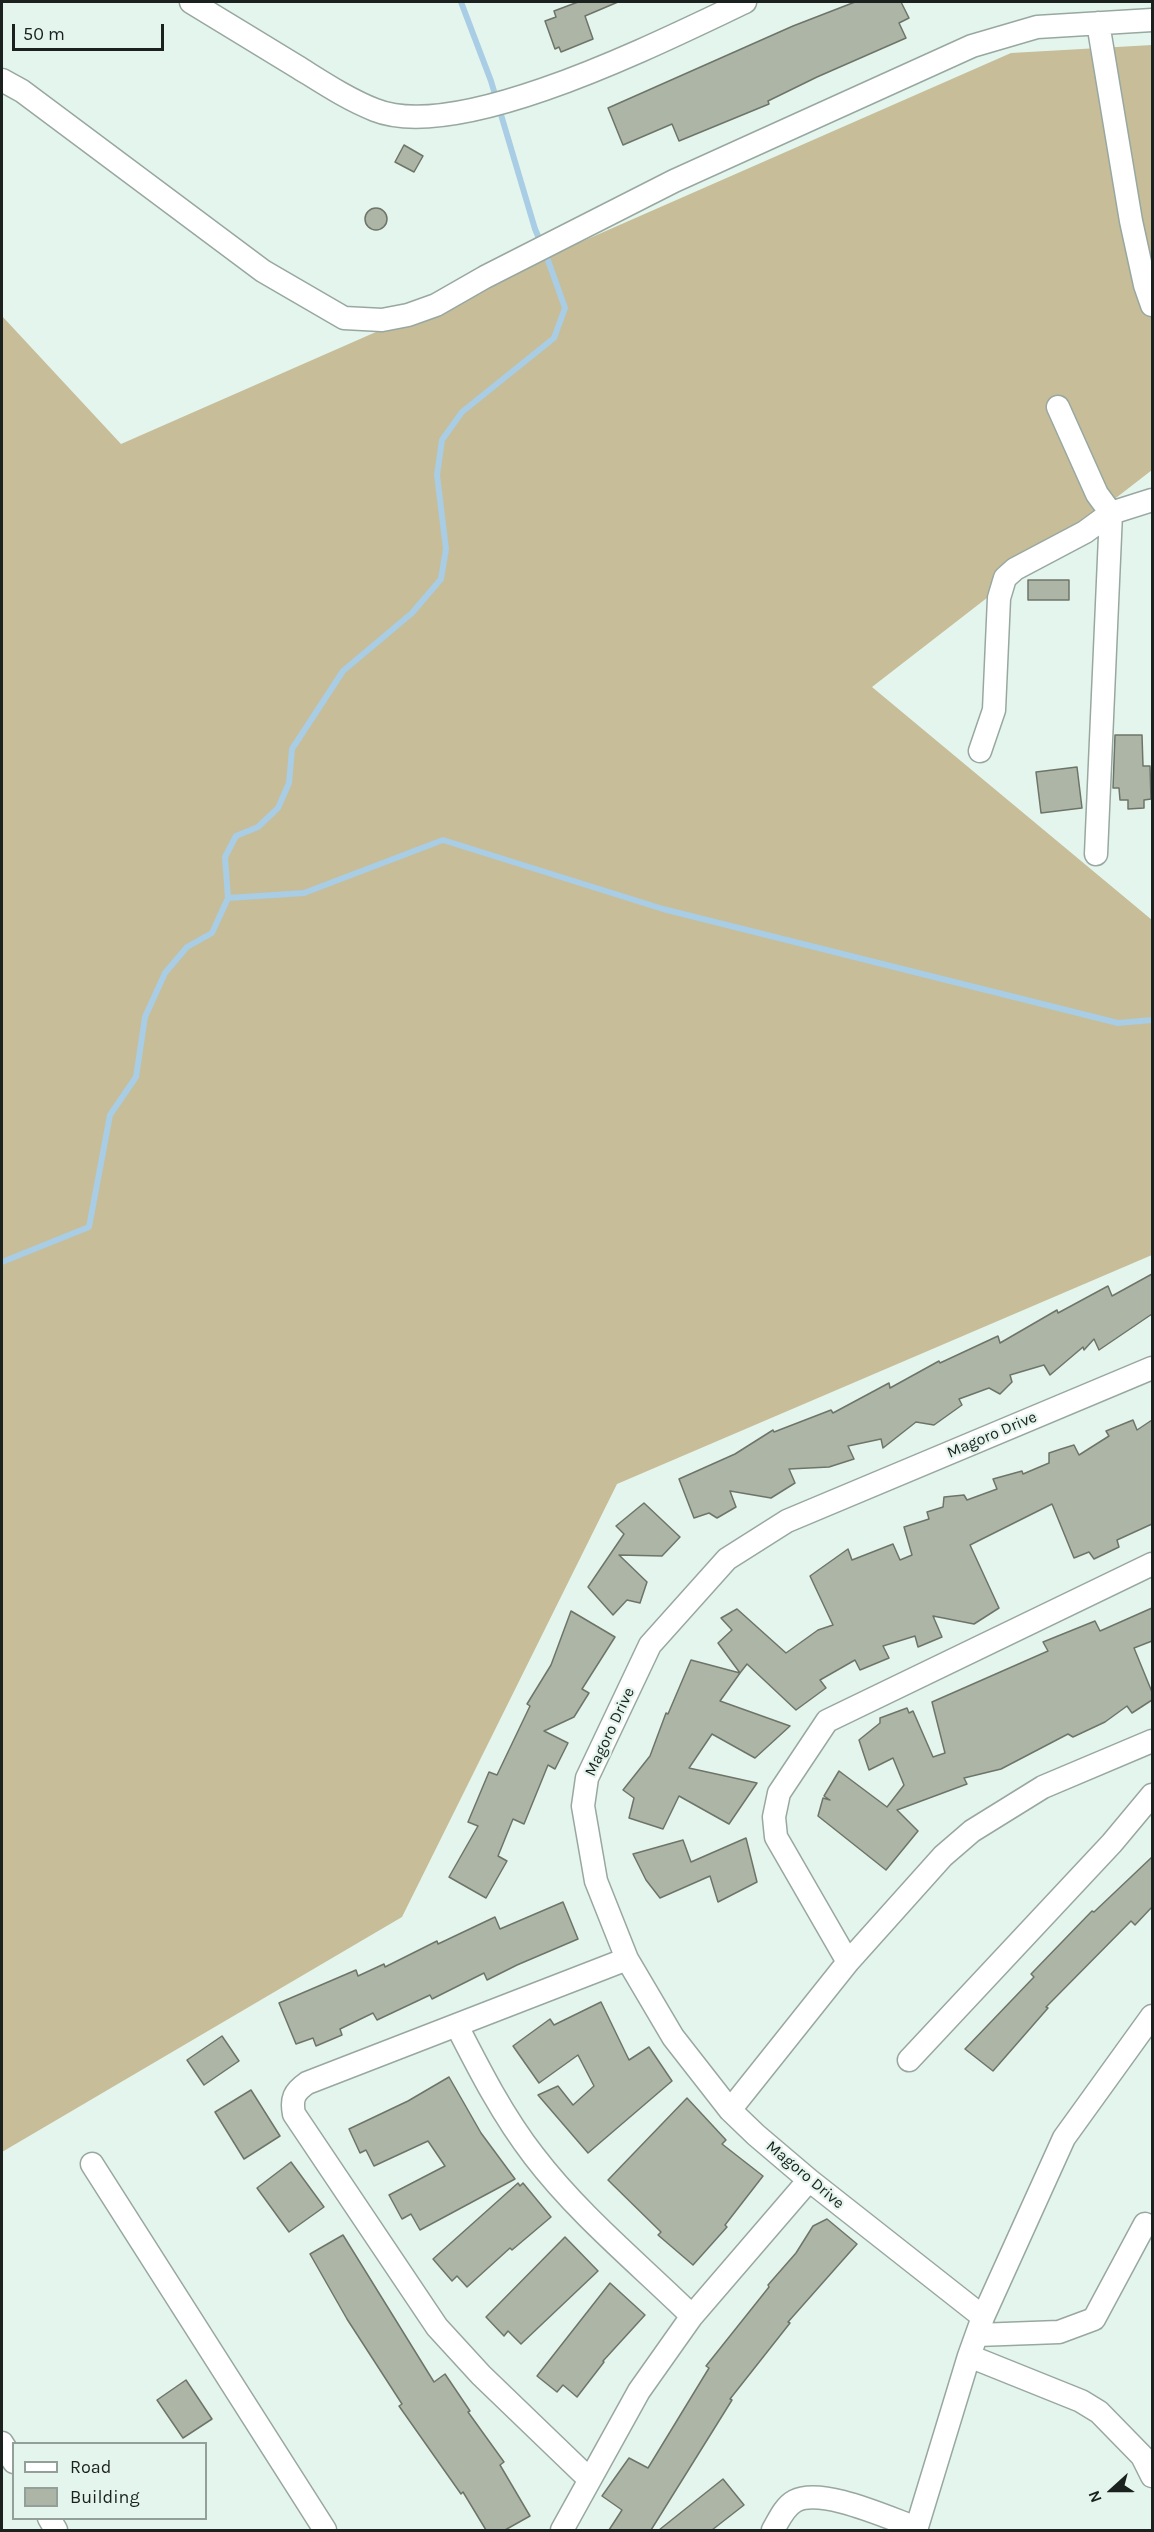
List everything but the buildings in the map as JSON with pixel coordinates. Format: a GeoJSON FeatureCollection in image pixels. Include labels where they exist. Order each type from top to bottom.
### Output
{"type":"FeatureCollection","features":[{"type":"Feature","properties":{"kind":"street"},"geometry":{"type":"LineString","coordinates":[[191,2],[340,93],[377,111],[402,117],[423,118],[474,109],[564,83],[745,2]]}},
{"type":"Feature","properties":{"kind":"street"},"geometry":{"type":"LineString","coordinates":[[2,80],[22,91],[262,271],[344,318],[382,320],[408,315],[436,305],[518,260],[674,181],[972,46],[1037,27],[1152,20]]}},
{"type":"Feature","properties":{"kind":"street"},"geometry":{"type":"LineString","coordinates":[[1098,24],[1131,221],[1144,285],[1152,305]]}},
{"type":"Feature","properties":{"kind":"street"},"geometry":{"type":"LineString","coordinates":[[1058,407],[1097,494],[1111,513],[1096,854]]}},
{"type":"Feature","properties":{"kind":"street"},"geometry":{"type":"LineString","coordinates":[[980,751],[994,710],[999,598],[1005,578],[1015,569],[1085,532],[1111,513],[1152,500]]}},
{"type":"Feature","properties":{"kind":"street","name":"Magoro Drive"},"geometry":{"type":"LineString","coordinates":[[1152,1368],[787,1521],[727,1559],[650,1645],[587,1778],[583,1806],[596,1881],[627,1959],[673,2037],[730,2110],[809,2180],[976,2336],[1099,2412],[1142,2456],[1152,2476]]}},
{"type":"Feature","properties":{"kind":"street"},"geometry":{"type":"LineString","coordinates":[[848,1962],[776,1837],[774,1817],[779,1793],[827,1721],[1152,1564]]}},
{"type":"Feature","properties":{"kind":"street"},"geometry":{"type":"LineString","coordinates":[[730,2110],[848,1962],[943,1856],[972,1832],[1043,1787],[1152,1741]]}},
{"type":"Feature","properties":{"kind":"street"},"geometry":{"type":"LineString","coordinates":[[909,2060],[1104,1851],[1152,1795]]}},
{"type":"Feature","properties":{"kind":"street"},"geometry":{"type":"LineString","coordinates":[[589,2479],[481,2375],[437,2327],[294,2114],[292,2101],[297,2089],[307,2083],[627,1959]]}},
{"type":"Feature","properties":{"kind":"street"},"geometry":{"type":"LineString","coordinates":[[773,2530],[786,2508],[808,2496],[825,2496],[916,2529],[976,2336],[1064,2138],[1152,2016]]}},
{"type":"Feature","properties":{"kind":"street"},"geometry":{"type":"LineString","coordinates":[[457,2026],[501,2108],[534,2156],[598,2226],[692,2316]]}},
{"type":"Feature","properties":{"kind":"street"},"geometry":{"type":"LineString","coordinates":[[92,2164],[325,2530]]}},
{"type":"Feature","properties":{"kind":"street"},"geometry":{"type":"LineString","coordinates":[[562,2530],[639,2391],[692,2316],[809,2180]]}},
{"type":"Feature","properties":{"kind":"street"},"geometry":{"type":"LineString","coordinates":[[976,2336],[1059,2332],[1094,2319],[1145,2224]]}},
{"type":"Feature","properties":{"kind":"street"},"geometry":{"type":"LineString","coordinates":[[2,2443],[12,2459]]}},
{"type":"Feature","properties":{"kind":"shaded area"},"geometry":{"type":"Polygon","coordinates":[[[1152,45],[1152,470],[872,687],[1152,920],[1152,1255],[617,1484],[402,1917],[2,2152],[2,316],[121,444],[1011,53],[1152,45]]]}},
{"type":"Feature","properties":{"kind":"waterway"},"geometry":{"type":"LineString","coordinates":[[461,2],[491,81],[541,243]]}},
{"type":"Feature","properties":{"kind":"waterway"},"geometry":{"type":"LineString","coordinates":[[2,1262],[89,1227],[110,1115],[136,1077],[145,1017],[165,973],[187,947],[212,933],[228,898],[225,857],[236,836],[258,827],[278,808],[289,783],[292,749],[343,671],[412,613],[441,579],[446,549],[437,475],[442,440],[462,412],[554,338],[565,308],[545,252]]}},
{"type":"Feature","properties":{"kind":"waterway"},"geometry":{"type":"LineString","coordinates":[[228,898],[304,893],[443,840],[663,909],[1118,1023],[1152,1020]]}}]}
